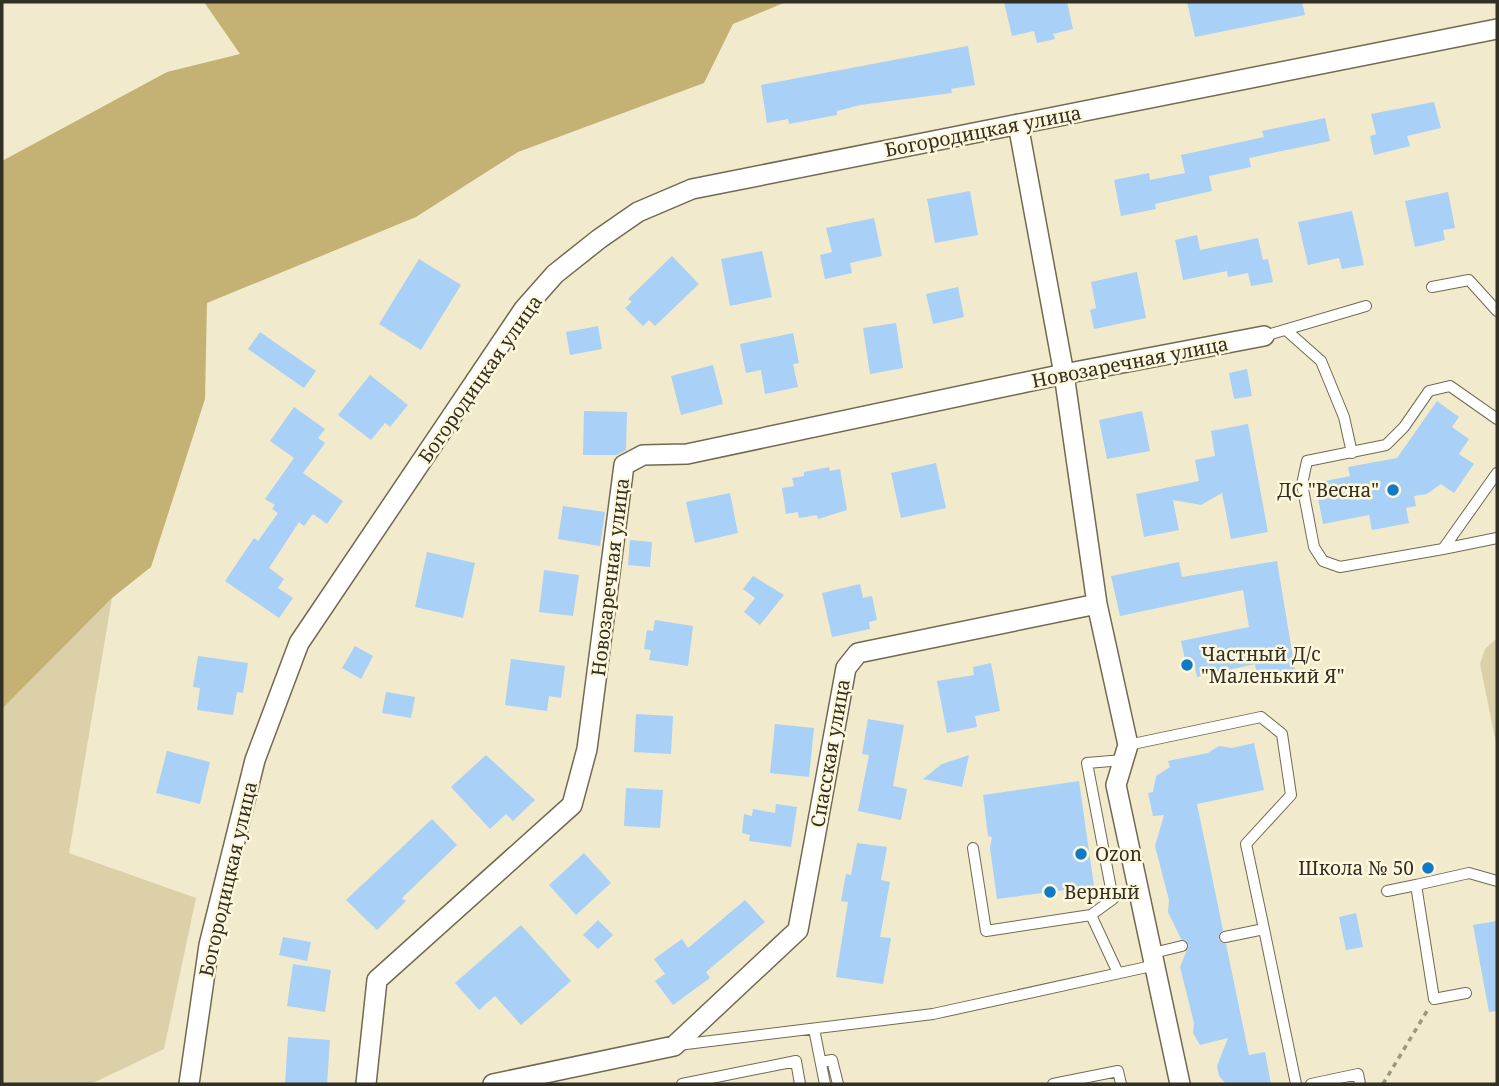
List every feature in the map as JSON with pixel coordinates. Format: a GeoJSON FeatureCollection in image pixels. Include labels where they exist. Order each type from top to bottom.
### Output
{"type":"FeatureCollection","features":[{"type":"Feature","properties":{"kind":"street","name":"Богородицкая улица"},"geometry":{"type":"LineString","coordinates":[[189,1084],[209,945],[248,786],[255,760],[299,643],[524,309],[555,274],[638,212],[692,189],[1497,29]]}},
{"type":"Feature","properties":{"kind":"street"},"geometry":{"type":"LineString","coordinates":[[1018,124],[1064,374],[1097,604],[1126,753],[1116,785],[1180,1084]]}},
{"type":"Feature","properties":{"kind":"street","name":"Новозаречная улица"},"geometry":{"type":"LineString","coordinates":[[366,1084],[377,980],[572,805],[587,749],[624,466],[643,455],[687,454],[1064,374],[1264,336]]}},
{"type":"Feature","properties":{"kind":"street","name":"Спасская улица"},"geometry":{"type":"LineString","coordinates":[[674,1046],[798,930],[846,668],[858,653],[1097,604]]}},
{"type":"Feature","properties":{"kind":"street"},"geometry":{"type":"LineString","coordinates":[[493,1084],[674,1046]]}},
{"type":"Feature","properties":{"kind":"lane"},"geometry":{"type":"LineString","coordinates":[[1432,286],[1469,280],[1497,311]]}},
{"type":"Feature","properties":{"kind":"lane"},"geometry":{"type":"LineString","coordinates":[[1264,336],[1367,306]]}},
{"type":"Feature","properties":{"kind":"lane"},"geometry":{"type":"LineString","coordinates":[[1286,330],[1321,361],[1344,416],[1352,453]]}},
{"type":"Feature","properties":{"kind":"lane"},"geometry":{"type":"LineString","coordinates":[[1497,419],[1450,386],[1429,391],[1404,427],[1386,445],[1307,461],[1302,484],[1314,548],[1323,561],[1340,567],[1497,538]]}},
{"type":"Feature","properties":{"kind":"lane"},"geometry":{"type":"LineString","coordinates":[[1443,548],[1497,473]]}},
{"type":"Feature","properties":{"kind":"lane"},"geometry":{"type":"LineString","coordinates":[[973,848],[986,931],[1091,915],[1113,899],[1087,763],[1261,717],[1282,734],[1292,795],[1246,844],[1296,1084]]}},
{"type":"Feature","properties":{"kind":"lane"},"geometry":{"type":"LineString","coordinates":[[1387,891],[1469,873],[1497,881]]}},
{"type":"Feature","properties":{"kind":"lane"},"geometry":{"type":"LineString","coordinates":[[1416,885],[1434,999],[1466,993]]}},
{"type":"Feature","properties":{"kind":"lane"},"geometry":{"type":"LineString","coordinates":[[1091,915],[1118,973]]}},
{"type":"Feature","properties":{"kind":"lane"},"geometry":{"type":"LineString","coordinates":[[1225,937],[1264,929]]}},
{"type":"Feature","properties":{"kind":"lane"},"geometry":{"type":"LineString","coordinates":[[674,1046],[933,1014],[1118,973],[1182,946]]}},
{"type":"Feature","properties":{"kind":"lane"},"geometry":{"type":"LineString","coordinates":[[814,1028],[825,1084]]}},
{"type":"Feature","properties":{"kind":"lane"},"geometry":{"type":"LineString","coordinates":[[821,1062],[832,1060],[838,1084]]}},
{"type":"Feature","properties":{"kind":"lane"},"geometry":{"type":"LineString","coordinates":[[682,1084],[796,1061],[800,1084]]}},
{"type":"Feature","properties":{"kind":"lane"},"geometry":{"type":"LineString","coordinates":[[1053,1084],[1118,1071],[1121,1084]]}},
{"type":"Feature","properties":{"kind":"lane"},"geometry":{"type":"LineString","coordinates":[[1311,1084],[1358,1074],[1360,1084]]}},
{"type":"Feature","properties":{"kind":"path"},"geometry":{"type":"LineString","coordinates":[[1383,1084],[1434,999]]}},
{"type":"Feature","properties":{"kind":"shaded area"},"geometry":{"type":"Polygon","coordinates":[[[204,2],[786,2],[733,24],[704,83],[518,152],[416,217],[207,303],[205,399],[151,567],[112,598],[2,709],[2,161],[167,72],[240,54],[204,2]]]}},
{"type":"Feature","properties":{"kind":"shaded area"},"geometry":{"type":"Polygon","coordinates":[[[112,598],[69,853],[196,898],[164,1049],[91,1084],[2,1084],[2,709],[112,598]]]}},
{"type":"Feature","properties":{"kind":"shaded area"},"geometry":{"type":"Polygon","coordinates":[[[1497,638],[1497,748],[1480,664],[1485,649],[1497,638]]]}},
{"type":"Feature","properties":{"kind":"building"},"geometry":{"type":"Polygon","coordinates":[[[1004,2],[1067,2],[1073,29],[1053,34],[1055,39],[1037,43],[1034,31],[1012,36],[1004,2]]]}},
{"type":"Feature","properties":{"kind":"building"},"geometry":{"type":"Polygon","coordinates":[[[1187,2],[1302,2],[1305,15],[1195,37],[1187,2]]]}},
{"type":"Feature","properties":{"kind":"building"},"geometry":{"type":"Polygon","coordinates":[[[968,46],[975,85],[951,89],[952,93],[860,105],[837,111],[837,115],[789,124],[788,119],[767,123],[761,85],[968,46]]]}},
{"type":"Feature","properties":{"kind":"building"},"geometry":{"type":"Polygon","coordinates":[[[1434,102],[1441,128],[1407,136],[1410,146],[1374,155],[1370,136],[1376,134],[1371,114],[1434,102]]]}},
{"type":"Feature","properties":{"kind":"building"},"geometry":{"type":"Polygon","coordinates":[[[1325,118],[1330,141],[1249,158],[1251,167],[1209,176],[1212,191],[1155,204],[1156,209],[1121,216],[1114,180],[1149,173],[1150,180],[1185,173],[1181,155],[1264,137],[1262,131],[1325,118]]]}},
{"type":"Feature","properties":{"kind":"building"},"geometry":{"type":"Polygon","coordinates":[[[970,191],[978,235],[935,243],[927,199],[970,191]]]}},
{"type":"Feature","properties":{"kind":"building"},"geometry":{"type":"Polygon","coordinates":[[[1448,192],[1455,228],[1443,230],[1445,240],[1415,247],[1405,201],[1448,192]]]}},
{"type":"Feature","properties":{"kind":"building"},"geometry":{"type":"Polygon","coordinates":[[[1352,211],[1364,265],[1342,269],[1339,258],[1308,265],[1298,222],[1352,211]]]}},
{"type":"Feature","properties":{"kind":"building"},"geometry":{"type":"Polygon","coordinates":[[[874,218],[882,256],[850,263],[852,273],[825,279],[820,255],[832,252],[826,228],[874,218]]]}},
{"type":"Feature","properties":{"kind":"building"},"geometry":{"type":"Polygon","coordinates":[[[1197,235],[1200,250],[1258,238],[1263,260],[1268,259],[1273,282],[1251,286],[1248,273],[1228,277],[1227,271],[1183,280],[1175,240],[1197,235]]]}},
{"type":"Feature","properties":{"kind":"building"},"geometry":{"type":"Polygon","coordinates":[[[762,251],[772,297],[730,306],[721,259],[762,251]]]}},
{"type":"Feature","properties":{"kind":"building"},"geometry":{"type":"Polygon","coordinates":[[[672,256],[699,284],[655,326],[649,320],[643,326],[625,308],[632,302],[628,299],[672,256]]]}},
{"type":"Feature","properties":{"kind":"building"},"geometry":{"type":"Polygon","coordinates":[[[419,259],[461,285],[421,350],[379,324],[419,259]]]}},
{"type":"Feature","properties":{"kind":"building"},"geometry":{"type":"Polygon","coordinates":[[[1137,272],[1146,318],[1094,329],[1090,310],[1096,308],[1091,282],[1137,272]]]}},
{"type":"Feature","properties":{"kind":"building"},"geometry":{"type":"Polygon","coordinates":[[[958,287],[964,317],[933,324],[926,294],[958,287]]]}},
{"type":"Feature","properties":{"kind":"building"},"geometry":{"type":"Polygon","coordinates":[[[896,323],[903,368],[870,374],[863,328],[896,323]]]}},
{"type":"Feature","properties":{"kind":"building"},"geometry":{"type":"Polygon","coordinates":[[[598,326],[602,349],[570,355],[566,332],[598,326]]]}},
{"type":"Feature","properties":{"kind":"building"},"geometry":{"type":"Polygon","coordinates":[[[260,332],[316,371],[304,388],[248,349],[260,332]]]}},
{"type":"Feature","properties":{"kind":"building"},"geometry":{"type":"Polygon","coordinates":[[[793,333],[799,363],[793,364],[798,387],[765,394],[761,370],[746,373],[740,344],[793,333]]]}},
{"type":"Feature","properties":{"kind":"building"},"geometry":{"type":"Polygon","coordinates":[[[713,365],[723,404],[681,415],[671,376],[713,365]]]}},
{"type":"Feature","properties":{"kind":"building"},"geometry":{"type":"Polygon","coordinates":[[[1247,369],[1252,396],[1234,399],[1229,373],[1247,369]]]}},
{"type":"Feature","properties":{"kind":"building"},"geometry":{"type":"Polygon","coordinates":[[[370,375],[408,405],[390,427],[385,423],[371,440],[338,415],[370,375]]]}},
{"type":"Feature","properties":{"kind":"building"},"geometry":{"type":"Polygon","coordinates":[[[1437,401],[1459,417],[1452,427],[1469,439],[1459,454],[1474,464],[1454,493],[1441,484],[1427,494],[1414,496],[1416,506],[1406,508],[1409,523],[1372,530],[1369,515],[1323,524],[1315,483],[1350,476],[1348,467],[1397,458],[1437,401]]]}},
{"type":"Feature","properties":{"kind":"building"},"geometry":{"type":"Polygon","coordinates":[[[294,407],[325,429],[318,438],[325,443],[303,473],[343,501],[327,524],[313,514],[304,526],[299,522],[269,568],[284,579],[278,588],[293,598],[279,618],[225,581],[254,538],[258,541],[278,513],[272,509],[275,505],[265,499],[294,458],[270,441],[294,407]]]}},
{"type":"Feature","properties":{"kind":"building"},"geometry":{"type":"Polygon","coordinates":[[[584,411],[627,412],[626,450],[617,455],[583,455],[584,411]]]}},
{"type":"Feature","properties":{"kind":"building"},"geometry":{"type":"Polygon","coordinates":[[[1142,411],[1150,451],[1107,459],[1099,420],[1142,411]]]}},
{"type":"Feature","properties":{"kind":"building"},"geometry":{"type":"Polygon","coordinates":[[[1248,424],[1268,532],[1231,539],[1222,493],[1201,505],[1173,500],[1179,530],[1144,537],[1136,494],[1199,481],[1195,460],[1215,456],[1211,431],[1248,424]]]}},
{"type":"Feature","properties":{"kind":"building"},"geometry":{"type":"Polygon","coordinates":[[[936,463],[946,508],[901,518],[891,473],[936,463]]]}},
{"type":"Feature","properties":{"kind":"building"},"geometry":{"type":"Polygon","coordinates":[[[829,467],[830,471],[840,469],[847,510],[818,519],[817,515],[799,518],[798,512],[786,514],[782,488],[794,486],[792,478],[804,476],[804,472],[829,467]]]}},
{"type":"Feature","properties":{"kind":"building"},"geometry":{"type":"Polygon","coordinates":[[[730,493],[738,533],[695,543],[686,502],[730,493]]]}},
{"type":"Feature","properties":{"kind":"building"},"geometry":{"type":"Polygon","coordinates":[[[563,506],[605,512],[600,546],[558,539],[563,506]]]}},
{"type":"Feature","properties":{"kind":"building"},"geometry":{"type":"Polygon","coordinates":[[[630,540],[652,542],[650,567],[628,565],[630,540]]]}},
{"type":"Feature","properties":{"kind":"building"},"geometry":{"type":"Polygon","coordinates":[[[427,552],[475,563],[463,618],[415,607],[427,552]]]}},
{"type":"Feature","properties":{"kind":"building"},"geometry":{"type":"Polygon","coordinates":[[[1277,561],[1295,670],[1257,676],[1255,664],[1197,677],[1194,663],[1186,664],[1181,641],[1249,627],[1243,590],[1120,616],[1111,576],[1179,562],[1182,577],[1277,561]]]}},
{"type":"Feature","properties":{"kind":"building"},"geometry":{"type":"Polygon","coordinates":[[[544,570],[579,575],[573,616],[539,612],[544,570]]]}},
{"type":"Feature","properties":{"kind":"building"},"geometry":{"type":"Polygon","coordinates":[[[753,576],[784,595],[760,625],[744,612],[755,598],[743,589],[753,576]]]}},
{"type":"Feature","properties":{"kind":"building"},"geometry":{"type":"Polygon","coordinates":[[[860,584],[863,598],[872,596],[877,620],[869,622],[870,629],[832,637],[822,593],[860,584]]]}},
{"type":"Feature","properties":{"kind":"building"},"geometry":{"type":"Polygon","coordinates":[[[655,620],[693,626],[688,666],[649,660],[651,650],[644,649],[647,630],[653,631],[655,620]]]}},
{"type":"Feature","properties":{"kind":"building"},"geometry":{"type":"Polygon","coordinates":[[[355,646],[373,656],[361,679],[342,668],[355,646]]]}},
{"type":"Feature","properties":{"kind":"building"},"geometry":{"type":"Polygon","coordinates":[[[198,656],[248,663],[243,693],[237,692],[233,715],[197,710],[200,688],[193,687],[198,656]]]}},
{"type":"Feature","properties":{"kind":"building"},"geometry":{"type":"Polygon","coordinates":[[[511,659],[565,666],[561,698],[549,696],[547,711],[505,705],[511,659]]]}},
{"type":"Feature","properties":{"kind":"building"},"geometry":{"type":"Polygon","coordinates":[[[991,663],[1000,711],[975,716],[977,727],[947,733],[937,681],[974,675],[973,667],[991,663]]]}},
{"type":"Feature","properties":{"kind":"building"},"geometry":{"type":"Polygon","coordinates":[[[386,692],[415,697],[411,718],[382,713],[386,692]]]}},
{"type":"Feature","properties":{"kind":"building"},"geometry":{"type":"Polygon","coordinates":[[[636,714],[673,716],[671,754],[634,752],[636,714]]]}},
{"type":"Feature","properties":{"kind":"building"},"geometry":{"type":"Polygon","coordinates":[[[868,719],[904,725],[893,786],[907,789],[901,820],[858,811],[869,755],[862,754],[868,719]]]}},
{"type":"Feature","properties":{"kind":"building"},"geometry":{"type":"Polygon","coordinates":[[[775,724],[814,728],[809,777],[770,773],[775,724]]]}},
{"type":"Feature","properties":{"kind":"building"},"geometry":{"type":"Polygon","coordinates":[[[1254,743],[1264,790],[1197,804],[1223,930],[1218,939],[1226,944],[1249,1055],[1265,1052],[1271,1084],[1226,1084],[1219,1076],[1217,1066],[1228,1038],[1200,1045],[1193,1033],[1194,1023],[1180,967],[1189,945],[1181,939],[1168,912],[1169,900],[1155,846],[1164,815],[1153,816],[1148,793],[1153,792],[1156,776],[1170,767],[1168,761],[1208,753],[1219,746],[1232,748],[1254,743]]]}},
{"type":"Feature","properties":{"kind":"building"},"geometry":{"type":"Polygon","coordinates":[[[167,751],[210,762],[200,804],[156,793],[167,751]]]}},
{"type":"Feature","properties":{"kind":"building"},"geometry":{"type":"Polygon","coordinates":[[[486,755],[535,800],[513,821],[506,814],[490,829],[451,787],[486,755]]]}},
{"type":"Feature","properties":{"kind":"building"},"geometry":{"type":"Polygon","coordinates":[[[969,755],[962,787],[923,779],[942,764],[969,755]]]}},
{"type":"Feature","properties":{"kind":"building"},"geometry":{"type":"Polygon","coordinates":[[[1079,781],[1094,886],[997,899],[990,848],[992,837],[988,836],[983,795],[1079,781]]]}},
{"type":"Feature","properties":{"kind":"building"},"geometry":{"type":"Polygon","coordinates":[[[626,788],[663,790],[660,828],[624,826],[626,788]]]}},
{"type":"Feature","properties":{"kind":"building"},"geometry":{"type":"Polygon","coordinates":[[[776,804],[797,807],[791,847],[749,841],[750,835],[742,833],[744,814],[752,816],[753,809],[775,813],[776,804]]]}},
{"type":"Feature","properties":{"kind":"building"},"geometry":{"type":"Polygon","coordinates":[[[432,819],[457,845],[402,898],[406,901],[377,930],[346,900],[432,819]]]}},
{"type":"Feature","properties":{"kind":"building"},"geometry":{"type":"Polygon","coordinates":[[[857,843],[887,847],[881,880],[890,882],[880,937],[891,938],[883,984],[836,977],[848,902],[841,901],[846,874],[851,875],[857,843]]]}},
{"type":"Feature","properties":{"kind":"building"},"geometry":{"type":"Polygon","coordinates":[[[584,853],[611,883],[576,915],[549,885],[584,853]]]}},
{"type":"Feature","properties":{"kind":"building"},"geometry":{"type":"Polygon","coordinates":[[[745,900],[765,922],[706,972],[710,978],[673,1005],[655,981],[665,974],[654,959],[682,939],[688,948],[745,900]]]}},
{"type":"Feature","properties":{"kind":"building"},"geometry":{"type":"Polygon","coordinates":[[[1356,913],[1363,947],[1346,950],[1339,917],[1356,913]]]}},
{"type":"Feature","properties":{"kind":"building"},"geometry":{"type":"Polygon","coordinates":[[[598,920],[613,935],[598,949],[583,935],[598,920]]]}},
{"type":"Feature","properties":{"kind":"building"},"geometry":{"type":"Polygon","coordinates":[[[1497,921],[1497,1011],[1489,1012],[1473,925],[1497,921]]]}},
{"type":"Feature","properties":{"kind":"building"},"geometry":{"type":"Polygon","coordinates":[[[521,925],[571,981],[521,1025],[495,996],[479,1010],[455,983],[521,925]]]}},
{"type":"Feature","properties":{"kind":"building"},"geometry":{"type":"Polygon","coordinates":[[[283,937],[311,942],[307,961],[279,955],[283,937]]]}},
{"type":"Feature","properties":{"kind":"building"},"geometry":{"type":"Polygon","coordinates":[[[293,964],[331,970],[325,1012],[287,1006],[293,964]]]}},
{"type":"Feature","properties":{"kind":"building"},"geometry":{"type":"Polygon","coordinates":[[[288,1037],[330,1040],[327,1084],[285,1084],[288,1037]]]}},
{"type":"Feature","properties":{"kind":"place","name":"ДС \"Весна\""},"geometry":{"type":"Point","coordinates":[1393,490]}},
{"type":"Feature","properties":{"kind":"place","name":"Частный Д/с \"Маленький Я\""},"geometry":{"type":"Point","coordinates":[1187,665]}},
{"type":"Feature","properties":{"kind":"place","name":"Ozon"},"geometry":{"type":"Point","coordinates":[1081,854]}},
{"type":"Feature","properties":{"kind":"place","name":"Школа № 50"},"geometry":{"type":"Point","coordinates":[1428,868]}},
{"type":"Feature","properties":{"kind":"place","name":"Верный"},"geometry":{"type":"Point","coordinates":[1050,892]}}]}
